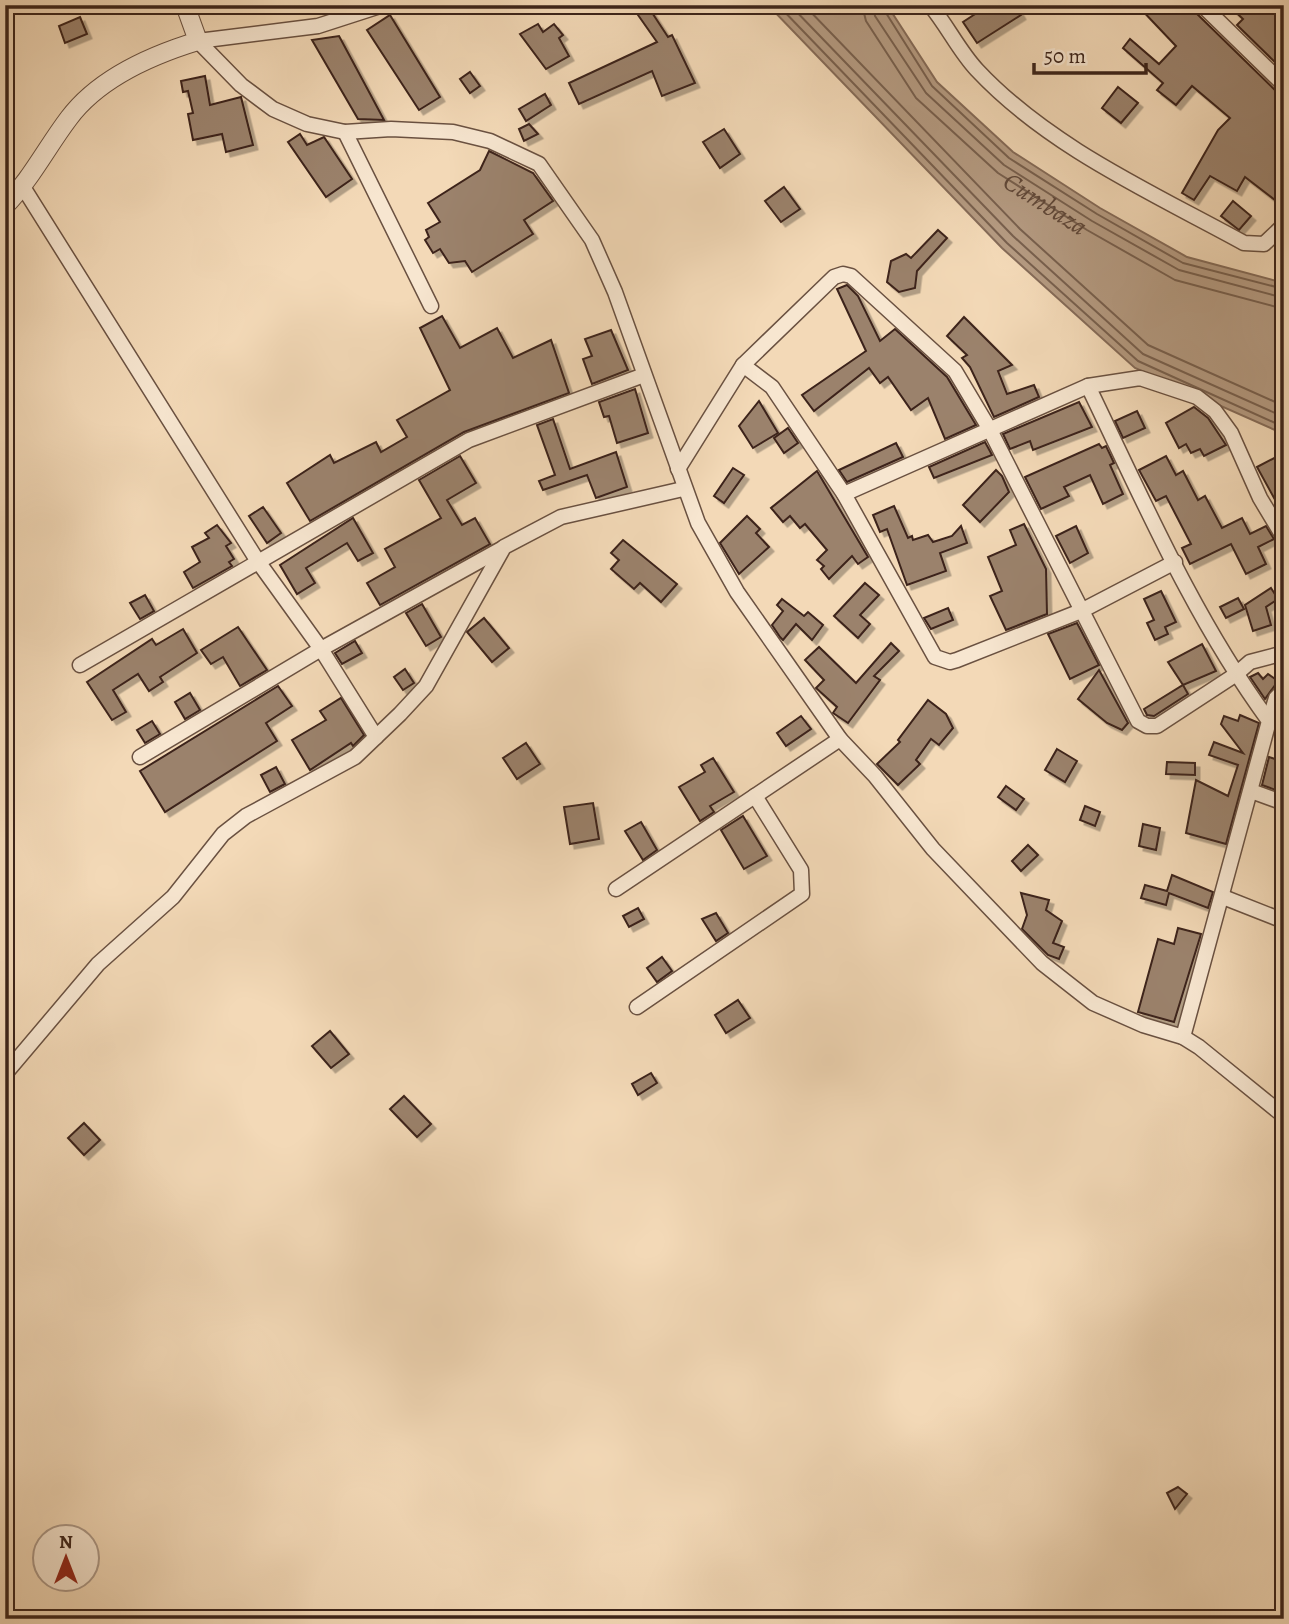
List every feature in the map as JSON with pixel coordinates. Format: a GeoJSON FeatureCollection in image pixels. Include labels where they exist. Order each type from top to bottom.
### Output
{"type":"FeatureCollection","features":[{"type":"Feature","properties":{"kind":"street"},"geometry":{"type":"LineString","coordinates":[[184,5],[198,41],[241,85],[274,109],[307,124],[345,132],[391,129],[453,132],[490,141],[539,164],[592,240],[615,292],[698,523],[737,592],[840,739],[875,776],[959,878],[1042,963],[1093,1003],[1143,1026],[1183,1037],[1284,1116]]}},
{"type":"Feature","properties":{"kind":"street"},"geometry":{"type":"LineString","coordinates":[[5,206],[23,187],[71,115],[94,92],[129,70],[170,50],[198,41],[318,26],[383,5]]}},
{"type":"Feature","properties":{"kind":"street"},"geometry":{"type":"LineString","coordinates":[[930,5],[975,68],[1032,118],[1080,151],[1244,243],[1264,244],[1284,225]]}},
{"type":"Feature","properties":{"kind":"street"},"geometry":{"type":"LineString","coordinates":[[1202,5],[1284,85]]}},
{"type":"Feature","properties":{"kind":"street"},"geometry":{"type":"LineString","coordinates":[[345,132],[431,306]]}},
{"type":"Feature","properties":{"kind":"street"},"geometry":{"type":"LineString","coordinates":[[23,187],[257,560],[321,649],[376,737]]}},
{"type":"Feature","properties":{"kind":"street"},"geometry":{"type":"LineString","coordinates":[[678,469],[743,365],[834,277],[851,276],[955,371],[989,428],[1138,721],[1147,726],[1157,726],[1235,675],[1250,662],[1284,653]]}},
{"type":"Feature","properties":{"kind":"street"},"geometry":{"type":"LineString","coordinates":[[743,365],[772,387],[844,494],[935,657],[944,661],[957,660],[1081,611],[1175,562]]}},
{"type":"Feature","properties":{"kind":"street"},"geometry":{"type":"LineString","coordinates":[[80,665],[257,560],[470,440],[644,376]]}},
{"type":"Feature","properties":{"kind":"street"},"geometry":{"type":"LineString","coordinates":[[844,494],[1087,386],[1140,378],[1197,397],[1215,411],[1231,433],[1260,498],[1284,538]]}},
{"type":"Feature","properties":{"kind":"street"},"geometry":{"type":"LineString","coordinates":[[1087,386],[1235,675],[1269,722]]}},
{"type":"Feature","properties":{"kind":"street"},"geometry":{"type":"LineString","coordinates":[[141,757],[321,649],[561,517],[684,489]]}},
{"type":"Feature","properties":{"kind":"street"},"geometry":{"type":"LineString","coordinates":[[5,1074],[98,964],[173,897],[223,834],[246,816],[355,757],[426,686],[504,547]]}},
{"type":"Feature","properties":{"kind":"street"},"geometry":{"type":"LineString","coordinates":[[1183,1037],[1269,722],[1276,698],[1284,690]]}},
{"type":"Feature","properties":{"kind":"street"},"geometry":{"type":"LineString","coordinates":[[616,889],[840,739]]}},
{"type":"Feature","properties":{"kind":"street"},"geometry":{"type":"LineString","coordinates":[[1251,791],[1284,803]]}},
{"type":"Feature","properties":{"kind":"street"},"geometry":{"type":"LineString","coordinates":[[637,1007],[802,894],[802,870],[755,796]]}},
{"type":"Feature","properties":{"kind":"street"},"geometry":{"type":"LineString","coordinates":[[1223,897],[1284,921]]}},
{"type":"Feature","properties":{"kind":"water","name":"Cumbaza"},"geometry":{"type":"Polygon","coordinates":[[[768,5],[887,5],[937,82],[1013,152],[1100,208],[1187,257],[1284,283],[1284,434],[1135,368],[1002,248],[768,5]]]}},
{"type":"Feature","properties":{"kind":"building"},"geometry":{"type":"Polygon","coordinates":[[[631,5],[647,5],[668,37],[672,35],[695,83],[662,96],[652,71],[579,104],[569,83],[657,42],[631,5]]]}},
{"type":"Feature","properties":{"kind":"building"},"geometry":{"type":"Polygon","coordinates":[[[989,5],[1015,5],[1021,15],[977,43],[963,22],[989,5]]]}},
{"type":"Feature","properties":{"kind":"building"},"geometry":{"type":"Polygon","coordinates":[[[1137,5],[1193,5],[1195,12],[1277,92],[1284,94],[1284,207],[1245,177],[1237,191],[1210,176],[1194,200],[1182,193],[1218,130],[1230,118],[1192,86],[1176,105],[1157,90],[1163,83],[1123,48],[1130,39],[1159,64],[1176,46],[1137,5]]]}},
{"type":"Feature","properties":{"kind":"building"},"geometry":{"type":"Polygon","coordinates":[[[1228,5],[1284,5],[1284,71],[1237,25],[1243,19],[1228,5]]]}},
{"type":"Feature","properties":{"kind":"building"},"geometry":{"type":"Polygon","coordinates":[[[390,15],[440,97],[419,110],[367,30],[390,15]]]}},
{"type":"Feature","properties":{"kind":"building"},"geometry":{"type":"Polygon","coordinates":[[[80,17],[87,34],[65,43],[59,26],[80,17]]]}},
{"type":"Feature","properties":{"kind":"building"},"geometry":{"type":"Polygon","coordinates":[[[538,24],[543,32],[554,24],[563,35],[559,38],[569,56],[546,69],[520,34],[538,24]]]}},
{"type":"Feature","properties":{"kind":"building"},"geometry":{"type":"Polygon","coordinates":[[[339,36],[384,120],[358,119],[312,40],[339,36]]]}},
{"type":"Feature","properties":{"kind":"building"},"geometry":{"type":"Polygon","coordinates":[[[470,72],[480,86],[470,93],[460,79],[470,72]]]}},
{"type":"Feature","properties":{"kind":"building"},"geometry":{"type":"Polygon","coordinates":[[[205,76],[210,105],[241,97],[253,145],[226,152],[222,134],[193,140],[188,114],[193,113],[188,91],[183,92],[181,81],[205,76]]]}},
{"type":"Feature","properties":{"kind":"building"},"geometry":{"type":"Polygon","coordinates":[[[1118,87],[1138,103],[1121,123],[1102,108],[1118,87]]]}},
{"type":"Feature","properties":{"kind":"building"},"geometry":{"type":"Polygon","coordinates":[[[545,94],[551,105],[526,121],[519,109],[545,94]]]}},
{"type":"Feature","properties":{"kind":"building"},"geometry":{"type":"Polygon","coordinates":[[[529,124],[538,134],[524,141],[519,129],[529,124]]]}},
{"type":"Feature","properties":{"kind":"building"},"geometry":{"type":"Polygon","coordinates":[[[724,129],[740,154],[720,168],[703,142],[724,129]]]}},
{"type":"Feature","properties":{"kind":"building"},"geometry":{"type":"Polygon","coordinates":[[[300,134],[307,145],[324,137],[352,179],[326,197],[288,142],[300,134]]]}},
{"type":"Feature","properties":{"kind":"building"},"geometry":{"type":"Polygon","coordinates":[[[489,151],[533,173],[553,201],[524,220],[533,234],[472,272],[465,261],[449,263],[440,249],[433,253],[425,240],[429,237],[426,230],[440,222],[428,203],[480,170],[489,151]]]}},
{"type":"Feature","properties":{"kind":"building"},"geometry":{"type":"Polygon","coordinates":[[[784,187],[800,209],[781,222],[765,201],[784,187]]]}},
{"type":"Feature","properties":{"kind":"building"},"geometry":{"type":"Polygon","coordinates":[[[1233,201],[1251,216],[1239,230],[1221,216],[1233,201]]]}},
{"type":"Feature","properties":{"kind":"building"},"geometry":{"type":"Polygon","coordinates":[[[938,230],[947,238],[917,271],[915,288],[899,292],[887,282],[891,261],[906,254],[911,258],[938,230]]]}},
{"type":"Feature","properties":{"kind":"building"},"geometry":{"type":"Polygon","coordinates":[[[847,285],[858,296],[880,341],[895,329],[947,377],[976,425],[945,439],[928,398],[911,410],[888,377],[880,383],[869,368],[814,411],[802,395],[866,351],[837,289],[847,285]]]}},
{"type":"Feature","properties":{"kind":"building"},"geometry":{"type":"Polygon","coordinates":[[[442,316],[460,348],[497,328],[513,358],[551,340],[569,393],[464,432],[310,521],[287,483],[330,455],[334,463],[376,442],[381,452],[407,437],[397,420],[450,390],[420,328],[442,316]]]}},
{"type":"Feature","properties":{"kind":"building"},"geometry":{"type":"Polygon","coordinates":[[[964,317],[1012,365],[998,371],[1007,394],[1034,385],[1039,397],[994,417],[970,367],[962,358],[967,355],[947,336],[964,317]]]}},
{"type":"Feature","properties":{"kind":"building"},"geometry":{"type":"Polygon","coordinates":[[[611,330],[628,370],[592,384],[583,359],[592,356],[585,339],[611,330]]]}},
{"type":"Feature","properties":{"kind":"building"},"geometry":{"type":"Polygon","coordinates":[[[635,389],[648,433],[617,443],[609,416],[604,417],[599,402],[635,389]]]}},
{"type":"Feature","properties":{"kind":"building"},"geometry":{"type":"Polygon","coordinates":[[[759,401],[778,433],[753,448],[739,426],[759,401]]]}},
{"type":"Feature","properties":{"kind":"building"},"geometry":{"type":"Polygon","coordinates":[[[1079,402],[1092,427],[1033,450],[1030,441],[1010,449],[1003,434],[1079,402]]]}},
{"type":"Feature","properties":{"kind":"building"},"geometry":{"type":"Polygon","coordinates":[[[1194,407],[1208,418],[1226,445],[1204,456],[1200,449],[1191,453],[1186,444],[1179,448],[1166,423],[1194,407]]]}},
{"type":"Feature","properties":{"kind":"building"},"geometry":{"type":"Polygon","coordinates":[[[1137,411],[1145,428],[1123,438],[1115,421],[1137,411]]]}},
{"type":"Feature","properties":{"kind":"building"},"geometry":{"type":"Polygon","coordinates":[[[553,419],[570,469],[616,452],[627,487],[596,498],[587,475],[543,490],[539,481],[555,475],[537,425],[553,419]]]}},
{"type":"Feature","properties":{"kind":"building"},"geometry":{"type":"Polygon","coordinates":[[[788,428],[798,443],[784,453],[774,438],[788,428]]]}},
{"type":"Feature","properties":{"kind":"building"},"geometry":{"type":"Polygon","coordinates":[[[985,442],[992,455],[934,478],[929,467],[985,442]]]}},
{"type":"Feature","properties":{"kind":"building"},"geometry":{"type":"Polygon","coordinates":[[[896,443],[903,457],[847,482],[839,470],[896,443]]]}},
{"type":"Feature","properties":{"kind":"building"},"geometry":{"type":"Polygon","coordinates":[[[1099,444],[1102,448],[1106,446],[1114,463],[1110,465],[1123,494],[1103,504],[1090,475],[1064,487],[1069,496],[1041,509],[1025,477],[1099,444]]]}},
{"type":"Feature","properties":{"kind":"building"},"geometry":{"type":"Polygon","coordinates":[[[1284,453],[1284,516],[1257,467],[1284,453]]]}},
{"type":"Feature","properties":{"kind":"building"},"geometry":{"type":"Polygon","coordinates":[[[460,456],[476,483],[447,500],[462,525],[475,518],[490,544],[380,605],[367,583],[395,567],[385,549],[441,518],[419,480],[460,456]]]}},
{"type":"Feature","properties":{"kind":"building"},"geometry":{"type":"Polygon","coordinates":[[[1166,456],[1176,475],[1183,471],[1198,500],[1205,496],[1222,528],[1242,518],[1250,534],[1266,526],[1274,539],[1258,547],[1266,564],[1246,574],[1231,544],[1190,564],[1182,548],[1191,544],[1166,496],[1156,501],[1139,470],[1166,456]]]}},
{"type":"Feature","properties":{"kind":"building"},"geometry":{"type":"Polygon","coordinates":[[[733,468],[744,475],[724,503],[714,496],[733,468]]]}},
{"type":"Feature","properties":{"kind":"building"},"geometry":{"type":"Polygon","coordinates":[[[996,470],[1002,476],[1009,492],[980,522],[963,505],[996,470]]]}},
{"type":"Feature","properties":{"kind":"building"},"geometry":{"type":"Polygon","coordinates":[[[817,471],[868,557],[858,564],[852,556],[829,579],[821,569],[824,566],[817,560],[827,550],[805,524],[800,528],[790,516],[783,522],[771,508],[817,471]]]}},
{"type":"Feature","properties":{"kind":"building"},"geometry":{"type":"Polygon","coordinates":[[[894,506],[908,538],[912,536],[913,540],[928,535],[933,542],[952,536],[961,526],[967,543],[940,553],[946,571],[907,585],[887,529],[880,532],[873,515],[894,506]]]}},
{"type":"Feature","properties":{"kind":"building"},"geometry":{"type":"Polygon","coordinates":[[[263,507],[281,533],[267,543],[249,516],[263,507]]]}},
{"type":"Feature","properties":{"kind":"building"},"geometry":{"type":"Polygon","coordinates":[[[747,516],[760,529],[756,533],[769,547],[739,574],[720,543],[747,516]]]}},
{"type":"Feature","properties":{"kind":"building"},"geometry":{"type":"Polygon","coordinates":[[[353,518],[373,553],[358,561],[347,543],[306,568],[315,583],[297,594],[280,565],[353,518]]]}},
{"type":"Feature","properties":{"kind":"building"},"geometry":{"type":"Polygon","coordinates":[[[1024,524],[1046,569],[1047,614],[1006,630],[990,596],[1002,591],[988,557],[1016,545],[1010,530],[1024,524]]]}},
{"type":"Feature","properties":{"kind":"building"},"geometry":{"type":"Polygon","coordinates":[[[217,525],[231,543],[226,546],[234,559],[229,562],[232,566],[193,588],[184,572],[200,562],[192,547],[209,538],[205,533],[217,525]]]}},
{"type":"Feature","properties":{"kind":"building"},"geometry":{"type":"Polygon","coordinates":[[[1076,526],[1088,553],[1070,563],[1056,536],[1076,526]]]}},
{"type":"Feature","properties":{"kind":"building"},"geometry":{"type":"Polygon","coordinates":[[[623,540],[677,584],[661,602],[640,583],[634,589],[611,569],[619,560],[611,553],[623,540]]]}},
{"type":"Feature","properties":{"kind":"building"},"geometry":{"type":"Polygon","coordinates":[[[865,583],[879,595],[860,615],[870,624],[858,638],[834,616],[865,583]]]}},
{"type":"Feature","properties":{"kind":"building"},"geometry":{"type":"Polygon","coordinates":[[[1271,588],[1278,599],[1266,607],[1271,625],[1253,631],[1245,605],[1271,588]]]}},
{"type":"Feature","properties":{"kind":"building"},"geometry":{"type":"Polygon","coordinates":[[[1161,591],[1176,622],[1165,627],[1168,634],[1155,640],[1147,623],[1154,620],[1144,599],[1161,591]]]}},
{"type":"Feature","properties":{"kind":"building"},"geometry":{"type":"Polygon","coordinates":[[[145,595],[154,611],[140,619],[130,603],[145,595]]]}},
{"type":"Feature","properties":{"kind":"building"},"geometry":{"type":"Polygon","coordinates":[[[1238,598],[1244,609],[1226,618],[1220,607],[1238,598]]]}},
{"type":"Feature","properties":{"kind":"building"},"geometry":{"type":"Polygon","coordinates":[[[782,599],[804,616],[808,612],[823,625],[812,640],[796,624],[783,640],[780,637],[772,625],[783,611],[777,605],[782,599]]]}},
{"type":"Feature","properties":{"kind":"building"},"geometry":{"type":"Polygon","coordinates":[[[422,604],[441,637],[426,646],[406,613],[422,604]]]}},
{"type":"Feature","properties":{"kind":"building"},"geometry":{"type":"Polygon","coordinates":[[[948,608],[953,620],[931,629],[924,618],[948,608]]]}},
{"type":"Feature","properties":{"kind":"building"},"geometry":{"type":"Polygon","coordinates":[[[484,618],[509,648],[492,662],[467,632],[484,618]]]}},
{"type":"Feature","properties":{"kind":"building"},"geometry":{"type":"Polygon","coordinates":[[[1077,623],[1099,665],[1070,679],[1048,634],[1077,623]]]}},
{"type":"Feature","properties":{"kind":"building"},"geometry":{"type":"Polygon","coordinates":[[[238,627],[267,670],[240,686],[223,657],[211,664],[201,650],[238,627]]]}},
{"type":"Feature","properties":{"kind":"building"},"geometry":{"type":"Polygon","coordinates":[[[183,629],[197,653],[160,677],[163,682],[149,691],[138,674],[113,690],[126,712],[112,720],[87,682],[152,639],[156,645],[183,629]]]}},
{"type":"Feature","properties":{"kind":"building"},"geometry":{"type":"Polygon","coordinates":[[[355,641],[362,653],[342,664],[335,653],[355,641]]]}},
{"type":"Feature","properties":{"kind":"building"},"geometry":{"type":"Polygon","coordinates":[[[891,643],[899,651],[874,676],[880,680],[848,723],[833,713],[837,707],[816,688],[824,680],[805,660],[819,647],[856,683],[891,643]]]}},
{"type":"Feature","properties":{"kind":"building"},"geometry":{"type":"Polygon","coordinates":[[[1202,644],[1216,671],[1183,685],[1168,662],[1202,644]]]}},
{"type":"Feature","properties":{"kind":"building"},"geometry":{"type":"Polygon","coordinates":[[[405,669],[414,683],[403,690],[394,677],[405,669]]]}},
{"type":"Feature","properties":{"kind":"building"},"geometry":{"type":"Polygon","coordinates":[[[1099,670],[1128,723],[1122,730],[1107,723],[1078,699],[1099,670]]]}},
{"type":"Feature","properties":{"kind":"building"},"geometry":{"type":"Polygon","coordinates":[[[1258,673],[1263,679],[1268,674],[1278,681],[1265,699],[1250,677],[1258,673]]]}},
{"type":"Feature","properties":{"kind":"building"},"geometry":{"type":"Polygon","coordinates":[[[1183,685],[1188,694],[1154,716],[1147,715],[1144,709],[1183,685]]]}},
{"type":"Feature","properties":{"kind":"building"},"geometry":{"type":"Polygon","coordinates":[[[278,686],[292,706],[266,723],[277,741],[165,812],[140,771],[278,686]]]}},
{"type":"Feature","properties":{"kind":"building"},"geometry":{"type":"Polygon","coordinates":[[[190,693],[200,710],[185,719],[175,702],[190,693]]]}},
{"type":"Feature","properties":{"kind":"building"},"geometry":{"type":"Polygon","coordinates":[[[341,698],[364,735],[353,746],[351,743],[310,770],[292,740],[326,720],[320,711],[341,698]]]}},
{"type":"Feature","properties":{"kind":"building"},"geometry":{"type":"Polygon","coordinates":[[[928,700],[946,714],[953,728],[939,745],[931,739],[916,760],[920,764],[898,785],[877,764],[900,742],[898,740],[928,700]]]}},
{"type":"Feature","properties":{"kind":"building"},"geometry":{"type":"Polygon","coordinates":[[[1240,715],[1259,723],[1226,844],[1186,833],[1196,780],[1228,796],[1238,765],[1209,755],[1214,742],[1243,753],[1221,724],[1224,716],[1238,721],[1240,715]]]}},
{"type":"Feature","properties":{"kind":"building"},"geometry":{"type":"Polygon","coordinates":[[[801,716],[811,729],[786,746],[777,733],[801,716]]]}},
{"type":"Feature","properties":{"kind":"building"},"geometry":{"type":"Polygon","coordinates":[[[152,721],[160,734],[145,743],[137,730],[152,721]]]}},
{"type":"Feature","properties":{"kind":"building"},"geometry":{"type":"Polygon","coordinates":[[[526,743],[540,764],[517,779],[503,758],[526,743]]]}},
{"type":"Feature","properties":{"kind":"building"},"geometry":{"type":"Polygon","coordinates":[[[1057,749],[1077,761],[1065,782],[1045,770],[1057,749]]]}},
{"type":"Feature","properties":{"kind":"building"},"geometry":{"type":"Polygon","coordinates":[[[1269,757],[1284,762],[1284,793],[1262,785],[1269,757]]]}},
{"type":"Feature","properties":{"kind":"building"},"geometry":{"type":"Polygon","coordinates":[[[713,758],[734,792],[710,806],[714,812],[700,821],[679,787],[705,772],[701,765],[713,758]]]}},
{"type":"Feature","properties":{"kind":"building"},"geometry":{"type":"Polygon","coordinates":[[[1167,762],[1195,763],[1195,775],[1166,774],[1167,762]]]}},
{"type":"Feature","properties":{"kind":"building"},"geometry":{"type":"Polygon","coordinates":[[[276,767],[285,784],[270,792],[261,775],[276,767]]]}},
{"type":"Feature","properties":{"kind":"building"},"geometry":{"type":"Polygon","coordinates":[[[1006,786],[1024,799],[1016,810],[998,797],[1006,786]]]}},
{"type":"Feature","properties":{"kind":"building"},"geometry":{"type":"Polygon","coordinates":[[[593,803],[599,839],[570,844],[564,807],[593,803]]]}},
{"type":"Feature","properties":{"kind":"building"},"geometry":{"type":"Polygon","coordinates":[[[1085,806],[1100,812],[1095,826],[1080,820],[1085,806]]]}},
{"type":"Feature","properties":{"kind":"building"},"geometry":{"type":"Polygon","coordinates":[[[743,816],[767,856],[744,869],[721,830],[743,816]]]}},
{"type":"Feature","properties":{"kind":"building"},"geometry":{"type":"Polygon","coordinates":[[[641,822],[657,850],[643,860],[625,831],[641,822]]]}},
{"type":"Feature","properties":{"kind":"building"},"geometry":{"type":"Polygon","coordinates":[[[1143,824],[1160,828],[1156,850],[1139,846],[1143,824]]]}},
{"type":"Feature","properties":{"kind":"building"},"geometry":{"type":"Polygon","coordinates":[[[1028,845],[1038,855],[1021,871],[1012,861],[1028,845]]]}},
{"type":"Feature","properties":{"kind":"building"},"geometry":{"type":"Polygon","coordinates":[[[1172,875],[1213,892],[1208,908],[1169,893],[1166,905],[1141,898],[1145,885],[1167,891],[1172,875]]]}},
{"type":"Feature","properties":{"kind":"building"},"geometry":{"type":"Polygon","coordinates":[[[1021,893],[1049,900],[1046,910],[1062,921],[1053,943],[1064,947],[1059,959],[1048,955],[1022,929],[1027,915],[1021,893]]]}},
{"type":"Feature","properties":{"kind":"building"},"geometry":{"type":"Polygon","coordinates":[[[638,908],[644,919],[629,927],[623,916],[638,908]]]}},
{"type":"Feature","properties":{"kind":"building"},"geometry":{"type":"Polygon","coordinates":[[[716,913],[728,933],[716,941],[702,919],[716,913]]]}},
{"type":"Feature","properties":{"kind":"building"},"geometry":{"type":"Polygon","coordinates":[[[1178,928],[1201,934],[1174,1022],[1138,1012],[1158,939],[1174,944],[1178,928]]]}},
{"type":"Feature","properties":{"kind":"building"},"geometry":{"type":"Polygon","coordinates":[[[662,957],[672,971],[657,982],[647,968],[662,957]]]}},
{"type":"Feature","properties":{"kind":"building"},"geometry":{"type":"Polygon","coordinates":[[[738,1000],[750,1018],[726,1033],[715,1015],[738,1000]]]}},
{"type":"Feature","properties":{"kind":"building"},"geometry":{"type":"Polygon","coordinates":[[[330,1031],[349,1054],[331,1068],[312,1046],[330,1031]]]}},
{"type":"Feature","properties":{"kind":"building"},"geometry":{"type":"Polygon","coordinates":[[[651,1073],[657,1083],[638,1095],[632,1084],[651,1073]]]}},
{"type":"Feature","properties":{"kind":"building"},"geometry":{"type":"Polygon","coordinates":[[[404,1096],[431,1124],[417,1137],[390,1109],[404,1096]]]}},
{"type":"Feature","properties":{"kind":"building"},"geometry":{"type":"Polygon","coordinates":[[[84,1123],[100,1140],[84,1155],[68,1138],[84,1123]]]}},
{"type":"Feature","properties":{"kind":"building"},"geometry":{"type":"Polygon","coordinates":[[[1178,1487],[1187,1494],[1175,1509],[1167,1493],[1178,1487]]]}}]}
